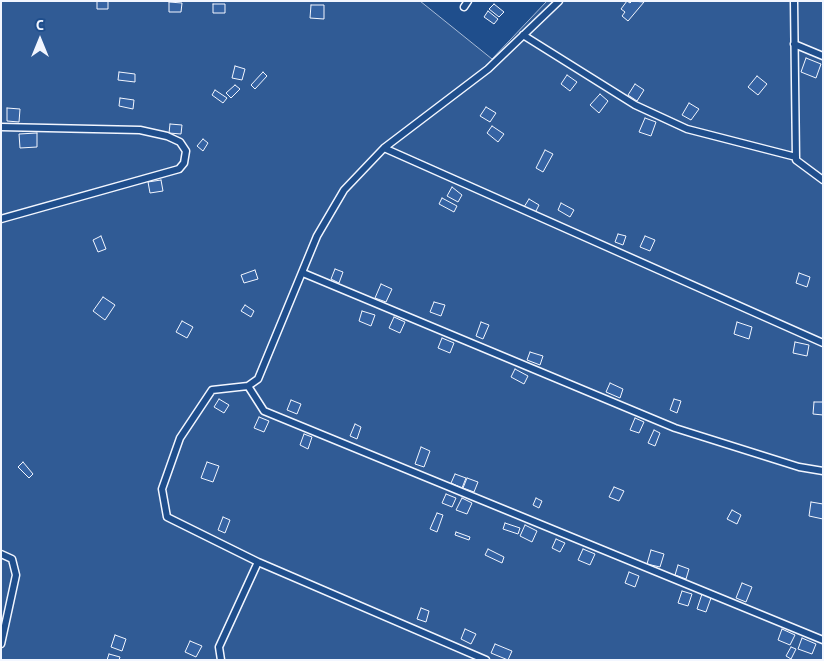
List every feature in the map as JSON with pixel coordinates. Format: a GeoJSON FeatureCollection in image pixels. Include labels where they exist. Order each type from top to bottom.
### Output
{"type":"FeatureCollection","features":[{"type":"Feature","properties":{"kind":"lane"},"geometry":{"type":"LineString","coordinates":[[486,660],[258,562],[167,517],[162,489],[180,438],[212,390],[248,386],[258,379],[317,236],[344,190],[384,148],[488,69],[559,1]]}},
{"type":"Feature","properties":{"kind":"lane"},"geometry":{"type":"LineString","coordinates":[[794,1],[796,160],[823,180]]}},
{"type":"Feature","properties":{"kind":"lane"},"geometry":{"type":"LineString","coordinates":[[523,36],[635,105],[687,129],[796,157]]}},
{"type":"Feature","properties":{"kind":"lane"},"geometry":{"type":"LineString","coordinates":[[794,44],[823,56]]}},
{"type":"Feature","properties":{"kind":"lane"},"geometry":{"type":"LineString","coordinates":[[1,127],[140,130],[167,136],[180,142],[186,151],[184,163],[179,169],[1,219]]}},
{"type":"Feature","properties":{"kind":"lane"},"geometry":{"type":"LineString","coordinates":[[384,148],[823,343]]}},
{"type":"Feature","properties":{"kind":"lane"},"geometry":{"type":"LineString","coordinates":[[303,273],[675,428],[799,467],[823,471]]}},
{"type":"Feature","properties":{"kind":"lane"},"geometry":{"type":"LineString","coordinates":[[248,386],[264,411],[823,640]]}},
{"type":"Feature","properties":{"kind":"lane"},"geometry":{"type":"LineString","coordinates":[[1,554],[12,559],[16,575],[1,644]]}},
{"type":"Feature","properties":{"kind":"lane"},"geometry":{"type":"LineString","coordinates":[[221,660],[219,647],[258,562]]}},
{"type":"Feature","properties":{"kind":"shaded area"},"geometry":{"type":"Polygon","coordinates":[[[1,1],[420,1],[492,59],[547,1],[823,1],[823,660],[1,660],[1,1]]]}},
{"type":"Feature","properties":{"kind":"building"},"geometry":{"type":"Polygon","coordinates":[[[97,1],[108,1],[108,9],[97,9],[97,1]]]}},
{"type":"Feature","properties":{"kind":"building"},"geometry":{"type":"Polygon","coordinates":[[[627,1],[630,3],[632,1],[644,2],[628,21],[622,16],[625,12],[621,9],[627,1]]]}},
{"type":"Feature","properties":{"kind":"building"},"geometry":{"type":"Polygon","coordinates":[[[169,2],[182,3],[181,12],[169,12],[169,2]]]}},
{"type":"Feature","properties":{"kind":"building"},"geometry":{"type":"Polygon","coordinates":[[[213,4],[225,4],[225,13],[213,13],[213,4]]]}},
{"type":"Feature","properties":{"kind":"building"},"geometry":{"type":"Polygon","coordinates":[[[494,4],[504,12],[499,17],[489,9],[494,4]]]}},
{"type":"Feature","properties":{"kind":"building"},"geometry":{"type":"Polygon","coordinates":[[[311,5],[324,5],[324,19],[310,18],[311,5]]]}},
{"type":"Feature","properties":{"kind":"building"},"geometry":{"type":"Polygon","coordinates":[[[488,11],[498,19],[494,24],[484,17],[488,11]]]}},
{"type":"Feature","properties":{"kind":"building"},"geometry":{"type":"Polygon","coordinates":[[[806,58],[821,64],[816,78],[801,72],[806,58]]]}},
{"type":"Feature","properties":{"kind":"building"},"geometry":{"type":"Polygon","coordinates":[[[235,66],[245,69],[242,80],[232,78],[235,66]]]}},
{"type":"Feature","properties":{"kind":"building"},"geometry":{"type":"Polygon","coordinates":[[[119,72],[135,74],[135,82],[118,80],[119,72]]]}},
{"type":"Feature","properties":{"kind":"building"},"geometry":{"type":"Polygon","coordinates":[[[263,72],[267,76],[255,89],[251,85],[263,72]]]}},
{"type":"Feature","properties":{"kind":"building"},"geometry":{"type":"Polygon","coordinates":[[[567,75],[577,82],[570,91],[561,84],[567,75]]]}},
{"type":"Feature","properties":{"kind":"building"},"geometry":{"type":"Polygon","coordinates":[[[757,76],[767,84],[758,95],[748,87],[757,76]]]}},
{"type":"Feature","properties":{"kind":"building"},"geometry":{"type":"Polygon","coordinates":[[[635,84],[644,90],[637,101],[628,95],[635,84]]]}},
{"type":"Feature","properties":{"kind":"building"},"geometry":{"type":"Polygon","coordinates":[[[235,85],[240,89],[231,98],[226,93],[235,85]]]}},
{"type":"Feature","properties":{"kind":"building"},"geometry":{"type":"Polygon","coordinates":[[[215,90],[227,98],[223,103],[212,95],[215,90]]]}},
{"type":"Feature","properties":{"kind":"building"},"geometry":{"type":"Polygon","coordinates":[[[600,94],[608,101],[599,113],[590,105],[600,94]]]}},
{"type":"Feature","properties":{"kind":"building"},"geometry":{"type":"Polygon","coordinates":[[[120,98],[134,100],[133,109],[119,106],[120,98]]]}},
{"type":"Feature","properties":{"kind":"building"},"geometry":{"type":"Polygon","coordinates":[[[689,103],[699,109],[691,120],[682,115],[689,103]]]}},
{"type":"Feature","properties":{"kind":"building"},"geometry":{"type":"Polygon","coordinates":[[[486,107],[496,113],[490,122],[480,116],[486,107]]]}},
{"type":"Feature","properties":{"kind":"building"},"geometry":{"type":"Polygon","coordinates":[[[7,108],[20,109],[19,122],[7,121],[7,108]]]}},
{"type":"Feature","properties":{"kind":"building"},"geometry":{"type":"Polygon","coordinates":[[[645,118],[656,122],[651,136],[639,132],[645,118]]]}},
{"type":"Feature","properties":{"kind":"building"},"geometry":{"type":"Polygon","coordinates":[[[170,124],[182,125],[181,134],[169,133],[170,124]]]}},
{"type":"Feature","properties":{"kind":"building"},"geometry":{"type":"Polygon","coordinates":[[[492,126],[504,134],[498,142],[487,133],[492,126]]]}},
{"type":"Feature","properties":{"kind":"building"},"geometry":{"type":"Polygon","coordinates":[[[37,133],[37,147],[20,148],[19,134],[37,133]]]}},
{"type":"Feature","properties":{"kind":"building"},"geometry":{"type":"Polygon","coordinates":[[[203,139],[208,143],[203,151],[197,146],[203,139]]]}},
{"type":"Feature","properties":{"kind":"building"},"geometry":{"type":"Polygon","coordinates":[[[545,150],[553,154],[543,172],[536,168],[545,150]]]}},
{"type":"Feature","properties":{"kind":"building"},"geometry":{"type":"Polygon","coordinates":[[[161,180],[163,191],[150,193],[148,182],[161,180]]]}},
{"type":"Feature","properties":{"kind":"building"},"geometry":{"type":"Polygon","coordinates":[[[452,187],[462,195],[458,202],[447,196],[452,187]]]}},
{"type":"Feature","properties":{"kind":"building"},"geometry":{"type":"Polygon","coordinates":[[[442,198],[457,206],[454,212],[439,204],[442,198]]]}},
{"type":"Feature","properties":{"kind":"building"},"geometry":{"type":"Polygon","coordinates":[[[529,199],[539,205],[535,213],[524,207],[529,199]]]}},
{"type":"Feature","properties":{"kind":"building"},"geometry":{"type":"Polygon","coordinates":[[[561,203],[574,210],[570,217],[558,210],[561,203]]]}},
{"type":"Feature","properties":{"kind":"building"},"geometry":{"type":"Polygon","coordinates":[[[618,234],[626,236],[623,245],[615,242],[618,234]]]}},
{"type":"Feature","properties":{"kind":"building"},"geometry":{"type":"Polygon","coordinates":[[[101,236],[106,249],[98,252],[93,240],[101,236]]]}},
{"type":"Feature","properties":{"kind":"building"},"geometry":{"type":"Polygon","coordinates":[[[645,236],[655,240],[650,251],[640,247],[645,236]]]}},
{"type":"Feature","properties":{"kind":"building"},"geometry":{"type":"Polygon","coordinates":[[[335,269],[343,272],[339,283],[331,279],[335,269]]]}},
{"type":"Feature","properties":{"kind":"building"},"geometry":{"type":"Polygon","coordinates":[[[255,270],[258,279],[244,283],[241,275],[255,270]]]}},
{"type":"Feature","properties":{"kind":"building"},"geometry":{"type":"Polygon","coordinates":[[[799,273],[810,277],[807,287],[796,283],[799,273]]]}},
{"type":"Feature","properties":{"kind":"building"},"geometry":{"type":"Polygon","coordinates":[[[381,284],[392,289],[386,302],[375,298],[381,284]]]}},
{"type":"Feature","properties":{"kind":"building"},"geometry":{"type":"Polygon","coordinates":[[[103,297],[115,305],[105,320],[93,311],[103,297]]]}},
{"type":"Feature","properties":{"kind":"building"},"geometry":{"type":"Polygon","coordinates":[[[434,302],[445,305],[441,316],[430,312],[434,302]]]}},
{"type":"Feature","properties":{"kind":"building"},"geometry":{"type":"Polygon","coordinates":[[[245,305],[254,311],[251,317],[241,311],[245,305]]]}},
{"type":"Feature","properties":{"kind":"building"},"geometry":{"type":"Polygon","coordinates":[[[362,311],[375,315],[371,326],[359,321],[362,311]]]}},
{"type":"Feature","properties":{"kind":"building"},"geometry":{"type":"Polygon","coordinates":[[[394,317],[405,322],[400,333],[389,328],[394,317]]]}},
{"type":"Feature","properties":{"kind":"building"},"geometry":{"type":"Polygon","coordinates":[[[182,321],[193,327],[187,338],[176,332],[182,321]]]}},
{"type":"Feature","properties":{"kind":"building"},"geometry":{"type":"Polygon","coordinates":[[[481,322],[489,325],[483,339],[476,336],[481,322]]]}},
{"type":"Feature","properties":{"kind":"building"},"geometry":{"type":"Polygon","coordinates":[[[737,322],[752,327],[749,339],[734,334],[737,322]]]}},
{"type":"Feature","properties":{"kind":"building"},"geometry":{"type":"Polygon","coordinates":[[[442,338],[454,343],[450,353],[438,348],[442,338]]]}},
{"type":"Feature","properties":{"kind":"building"},"geometry":{"type":"Polygon","coordinates":[[[795,342],[809,345],[807,356],[793,353],[795,342]]]}},
{"type":"Feature","properties":{"kind":"building"},"geometry":{"type":"Polygon","coordinates":[[[530,352],[543,356],[540,365],[527,360],[530,352]]]}},
{"type":"Feature","properties":{"kind":"building"},"geometry":{"type":"Polygon","coordinates":[[[515,369],[528,376],[524,384],[511,377],[515,369]]]}},
{"type":"Feature","properties":{"kind":"building"},"geometry":{"type":"Polygon","coordinates":[[[610,383],[623,389],[620,398],[606,392],[610,383]]]}},
{"type":"Feature","properties":{"kind":"building"},"geometry":{"type":"Polygon","coordinates":[[[219,399],[229,405],[224,413],[214,407],[219,399]]]}},
{"type":"Feature","properties":{"kind":"building"},"geometry":{"type":"Polygon","coordinates":[[[674,399],[681,401],[677,413],[670,410],[674,399]]]}},
{"type":"Feature","properties":{"kind":"building"},"geometry":{"type":"Polygon","coordinates":[[[291,400],[301,404],[297,414],[287,410],[291,400]]]}},
{"type":"Feature","properties":{"kind":"building"},"geometry":{"type":"Polygon","coordinates":[[[814,402],[823,402],[823,415],[813,414],[814,402]]]}},
{"type":"Feature","properties":{"kind":"building"},"geometry":{"type":"Polygon","coordinates":[[[259,417],[269,421],[264,432],[254,428],[259,417]]]}},
{"type":"Feature","properties":{"kind":"building"},"geometry":{"type":"Polygon","coordinates":[[[635,418],[644,422],[639,433],[630,430],[635,418]]]}},
{"type":"Feature","properties":{"kind":"building"},"geometry":{"type":"Polygon","coordinates":[[[355,424],[361,427],[357,439],[350,436],[355,424]]]}},
{"type":"Feature","properties":{"kind":"building"},"geometry":{"type":"Polygon","coordinates":[[[654,430],[660,433],[655,446],[648,443],[654,430]]]}},
{"type":"Feature","properties":{"kind":"building"},"geometry":{"type":"Polygon","coordinates":[[[304,434],[312,437],[308,449],[300,445],[304,434]]]}},
{"type":"Feature","properties":{"kind":"building"},"geometry":{"type":"Polygon","coordinates":[[[421,447],[430,451],[424,467],[415,464],[421,447]]]}},
{"type":"Feature","properties":{"kind":"building"},"geometry":{"type":"Polygon","coordinates":[[[23,462],[33,474],[29,478],[18,467],[23,462]]]}},
{"type":"Feature","properties":{"kind":"building"},"geometry":{"type":"Polygon","coordinates":[[[207,462],[219,466],[213,482],[201,478],[207,462]]]}},
{"type":"Feature","properties":{"kind":"building"},"geometry":{"type":"Polygon","coordinates":[[[455,474],[466,478],[462,488],[451,483],[455,474]]]}},
{"type":"Feature","properties":{"kind":"building"},"geometry":{"type":"Polygon","coordinates":[[[467,478],[478,482],[474,492],[463,488],[467,478]]]}},
{"type":"Feature","properties":{"kind":"building"},"geometry":{"type":"Polygon","coordinates":[[[614,487],[624,491],[619,501],[609,497],[614,487]]]}},
{"type":"Feature","properties":{"kind":"building"},"geometry":{"type":"Polygon","coordinates":[[[446,494],[456,498],[452,507],[442,503],[446,494]]]}},
{"type":"Feature","properties":{"kind":"building"},"geometry":{"type":"Polygon","coordinates":[[[462,498],[472,503],[467,514],[456,510],[462,498]]]}},
{"type":"Feature","properties":{"kind":"building"},"geometry":{"type":"Polygon","coordinates":[[[536,498],[542,501],[539,508],[533,505],[536,498]]]}},
{"type":"Feature","properties":{"kind":"building"},"geometry":{"type":"Polygon","coordinates":[[[811,502],[823,504],[823,519],[809,516],[811,502]]]}},
{"type":"Feature","properties":{"kind":"building"},"geometry":{"type":"Polygon","coordinates":[[[732,510],[741,515],[737,524],[727,519],[732,510]]]}},
{"type":"Feature","properties":{"kind":"building"},"geometry":{"type":"Polygon","coordinates":[[[437,513],[443,515],[437,532],[430,529],[437,513]]]}},
{"type":"Feature","properties":{"kind":"building"},"geometry":{"type":"Polygon","coordinates":[[[223,517],[230,520],[225,533],[218,530],[223,517]]]}},
{"type":"Feature","properties":{"kind":"building"},"geometry":{"type":"Polygon","coordinates":[[[505,523],[520,528],[518,534],[503,529],[505,523]]]}},
{"type":"Feature","properties":{"kind":"building"},"geometry":{"type":"Polygon","coordinates":[[[525,525],[537,531],[532,542],[520,536],[525,525]]]}},
{"type":"Feature","properties":{"kind":"building"},"geometry":{"type":"Polygon","coordinates":[[[456,532],[470,537],[469,540],[455,535],[456,532]]]}},
{"type":"Feature","properties":{"kind":"building"},"geometry":{"type":"Polygon","coordinates":[[[556,539],[565,543],[560,552],[552,548],[556,539]]]}},
{"type":"Feature","properties":{"kind":"building"},"geometry":{"type":"Polygon","coordinates":[[[488,549],[504,557],[502,563],[485,555],[488,549]]]}},
{"type":"Feature","properties":{"kind":"building"},"geometry":{"type":"Polygon","coordinates":[[[583,549],[595,554],[590,565],[578,560],[583,549]]]}},
{"type":"Feature","properties":{"kind":"building"},"geometry":{"type":"Polygon","coordinates":[[[651,550],[664,554],[660,567],[647,564],[651,550]]]}},
{"type":"Feature","properties":{"kind":"building"},"geometry":{"type":"Polygon","coordinates":[[[678,565],[689,569],[686,579],[675,575],[678,565]]]}},
{"type":"Feature","properties":{"kind":"building"},"geometry":{"type":"Polygon","coordinates":[[[629,572],[639,576],[635,587],[625,583],[629,572]]]}},
{"type":"Feature","properties":{"kind":"building"},"geometry":{"type":"Polygon","coordinates":[[[742,583],[752,587],[746,602],[736,598],[742,583]]]}},
{"type":"Feature","properties":{"kind":"building"},"geometry":{"type":"Polygon","coordinates":[[[682,591],[692,594],[688,606],[678,603],[682,591]]]}},
{"type":"Feature","properties":{"kind":"building"},"geometry":{"type":"Polygon","coordinates":[[[702,594],[711,598],[706,612],[697,609],[702,594]]]}},
{"type":"Feature","properties":{"kind":"building"},"geometry":{"type":"Polygon","coordinates":[[[421,608],[429,611],[426,622],[417,619],[421,608]]]}},
{"type":"Feature","properties":{"kind":"building"},"geometry":{"type":"Polygon","coordinates":[[[465,629],[476,634],[471,644],[461,639],[465,629]]]}},
{"type":"Feature","properties":{"kind":"building"},"geometry":{"type":"Polygon","coordinates":[[[782,629],[795,635],[790,645],[778,640],[782,629]]]}},
{"type":"Feature","properties":{"kind":"building"},"geometry":{"type":"Polygon","coordinates":[[[115,635],[126,639],[122,651],[111,647],[115,635]]]}},
{"type":"Feature","properties":{"kind":"building"},"geometry":{"type":"Polygon","coordinates":[[[802,638],[816,644],[812,654],[798,649],[802,638]]]}},
{"type":"Feature","properties":{"kind":"building"},"geometry":{"type":"Polygon","coordinates":[[[190,641],[202,646],[196,657],[185,652],[190,641]]]}},
{"type":"Feature","properties":{"kind":"building"},"geometry":{"type":"Polygon","coordinates":[[[495,644],[512,651],[508,660],[491,653],[495,644]]]}},
{"type":"Feature","properties":{"kind":"building"},"geometry":{"type":"Polygon","coordinates":[[[791,647],[796,649],[791,659],[786,656],[791,647]]]}},
{"type":"Feature","properties":{"kind":"building"},"geometry":{"type":"Polygon","coordinates":[[[109,654],[120,657],[119,660],[107,660],[109,654]]]}}]}
